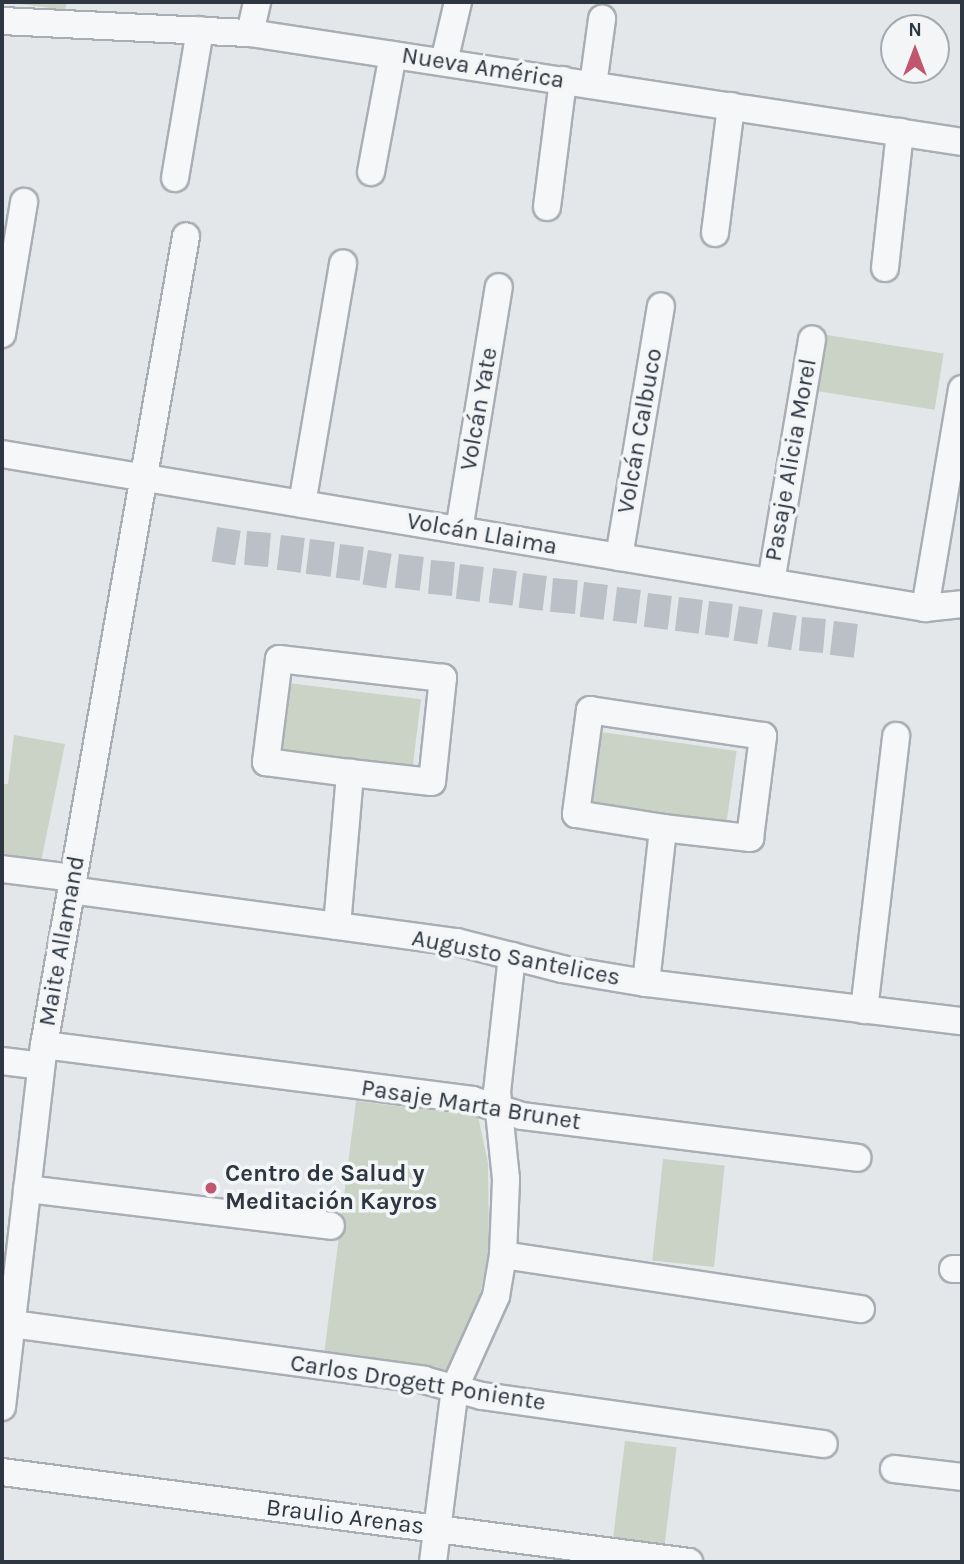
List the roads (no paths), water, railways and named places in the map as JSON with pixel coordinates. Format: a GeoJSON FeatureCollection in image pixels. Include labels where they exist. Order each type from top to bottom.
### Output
{"type":"FeatureCollection","features":[{"type":"Feature","properties":{"kind":"street"},"geometry":{"type":"LineString","coordinates":[[250,33],[257,2]]}},
{"type":"Feature","properties":{"kind":"street"},"geometry":{"type":"LineString","coordinates":[[444,62],[458,2]]}},
{"type":"Feature","properties":{"kind":"street","name":"Nueva América"},"geometry":{"type":"LineString","coordinates":[[2,21],[100,14],[200,30],[250,33],[962,142]]}},
{"type":"Feature","properties":{"kind":"street"},"geometry":{"type":"LineString","coordinates":[[593,85],[603,19]]}},
{"type":"Feature","properties":{"kind":"street"},"geometry":{"type":"LineString","coordinates":[[175,177],[200,30]]}},
{"type":"Feature","properties":{"kind":"street"},"geometry":{"type":"LineString","coordinates":[[371,172],[393,55]]}},
{"type":"Feature","properties":{"kind":"street"},"geometry":{"type":"LineString","coordinates":[[547,207],[563,80]]}},
{"type":"Feature","properties":{"kind":"street"},"geometry":{"type":"LineString","coordinates":[[715,233],[731,106]]}},
{"type":"Feature","properties":{"kind":"street"},"geometry":{"type":"LineString","coordinates":[[885,268],[900,132]]}},
{"type":"Feature","properties":{"kind":"street"},"geometry":{"type":"LineString","coordinates":[[2,334],[24,202]]}},
{"type":"Feature","properties":{"kind":"street","name":"Maite Allamand"},"geometry":{"type":"LineString","coordinates":[[2,1407],[12,1324],[11,1247],[27,1189],[43,1056],[186,236]]}},
{"type":"Feature","properties":{"kind":"street"},"geometry":{"type":"LineString","coordinates":[[302,504],[343,262]]}},
{"type":"Feature","properties":{"kind":"street","name":"Volcán Yate"},"geometry":{"type":"LineString","coordinates":[[459,530],[499,287]]}},
{"type":"Feature","properties":{"kind":"street","name":"Volcán Calbuco"},"geometry":{"type":"LineString","coordinates":[[619,557],[661,306]]}},
{"type":"Feature","properties":{"kind":"street","name":"Pasaje Alicia Morel"},"geometry":{"type":"LineString","coordinates":[[771,582],[812,339]]}},
{"type":"Feature","properties":{"kind":"street"},"geometry":{"type":"LineString","coordinates":[[925,608],[962,389]]}},
{"type":"Feature","properties":{"kind":"street","name":"Volcán Llaima"},"geometry":{"type":"LineString","coordinates":[[2,454],[925,608],[962,604]]}},
{"type":"Feature","properties":{"kind":"street"},"geometry":{"type":"LineString","coordinates":[[279,659],[443,678],[432,782],[349,773],[266,762],[279,659]]}},
{"type":"Feature","properties":{"kind":"street"},"geometry":{"type":"LineString","coordinates":[[590,710],[763,736],[750,838],[663,828],[576,814],[590,710]]}},
{"type":"Feature","properties":{"kind":"street"},"geometry":{"type":"LineString","coordinates":[[864,1010],[896,736]]}},
{"type":"Feature","properties":{"kind":"street"},"geometry":{"type":"LineString","coordinates":[[337,926],[349,773]]}},
{"type":"Feature","properties":{"kind":"street"},"geometry":{"type":"LineString","coordinates":[[646,984],[663,828]]}},
{"type":"Feature","properties":{"kind":"street","name":"Augusto Santelices"},"geometry":{"type":"LineString","coordinates":[[2,869],[72,884],[457,942],[646,984],[962,1021]]}},
{"type":"Feature","properties":{"kind":"street"},"geometry":{"type":"LineString","coordinates":[[433,1562],[455,1387],[496,1296],[503,1255],[506,1179],[497,1105],[512,956]]}},
{"type":"Feature","properties":{"kind":"street","name":"Pasaje Marta Brunet"},"geometry":{"type":"LineString","coordinates":[[2,1061],[43,1056],[497,1105],[522,1116],[857,1158]]}},
{"type":"Feature","properties":{"kind":"street"},"geometry":{"type":"LineString","coordinates":[[27,1189],[331,1226]]}},
{"type":"Feature","properties":{"kind":"street"},"geometry":{"type":"LineString","coordinates":[[503,1255],[861,1309]]}},
{"type":"Feature","properties":{"kind":"street","name":"Carlos Drogett Poniente"},"geometry":{"type":"LineString","coordinates":[[12,1324],[455,1387],[482,1396],[824,1444]]}},
{"type":"Feature","properties":{"kind":"street"},"geometry":{"type":"LineString","coordinates":[[894,1469],[962,1477]]}},
{"type":"Feature","properties":{"kind":"street","name":"Braulio Arenas"},"geometry":{"type":"LineString","coordinates":[[2,1472],[689,1562]]}},
{"type":"Feature","properties":{"kind":"place","name":"Centro de Salud y Meditación Kayros"},"geometry":{"type":"Point","coordinates":[211,1188]}}]}
